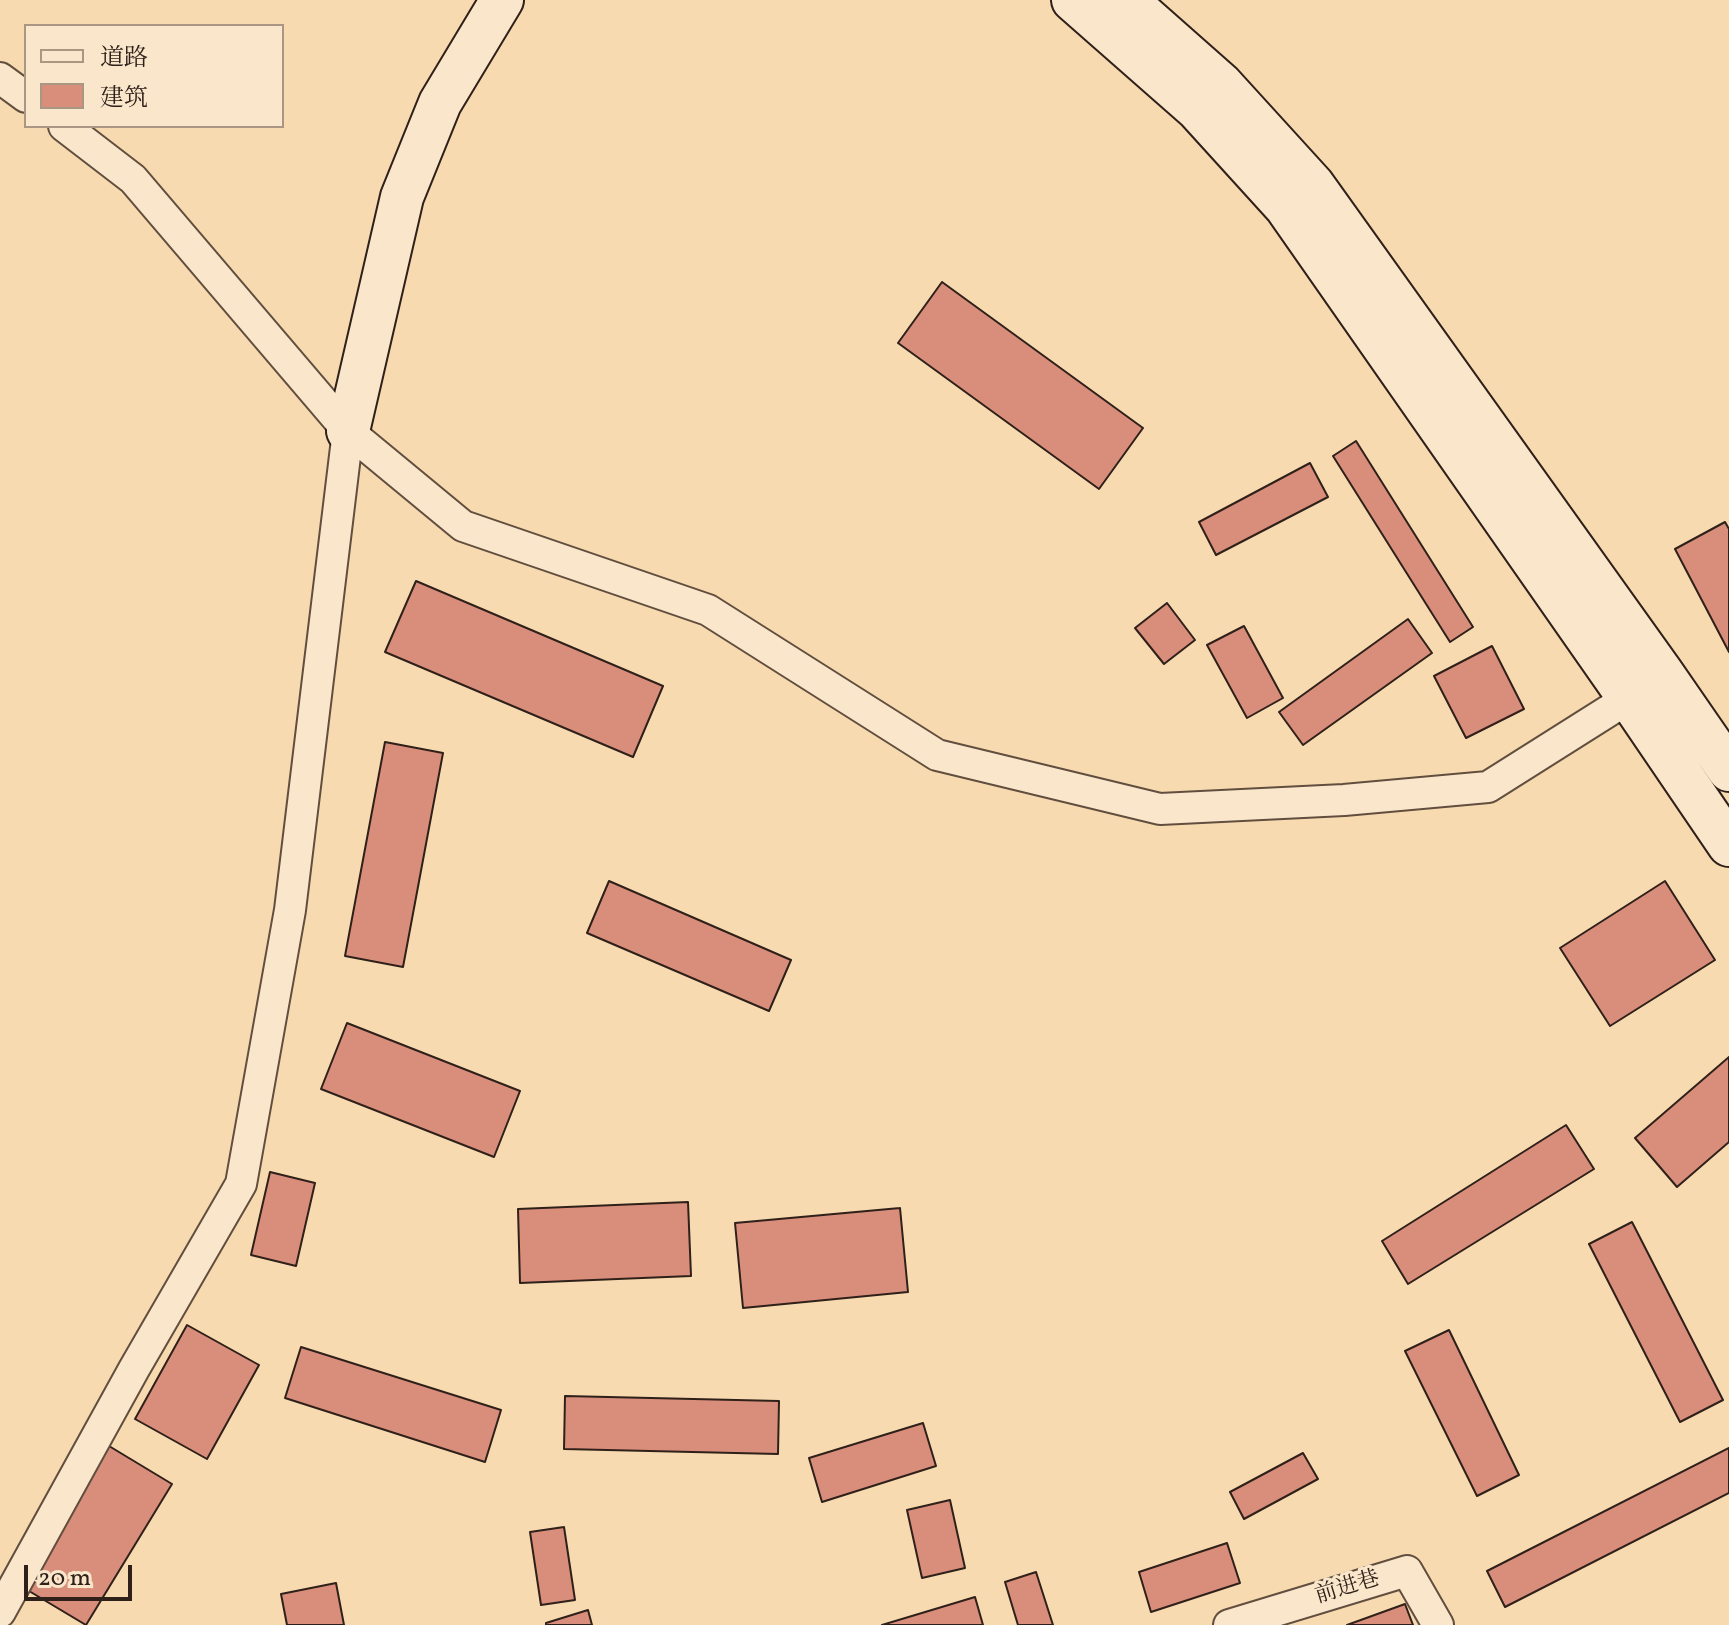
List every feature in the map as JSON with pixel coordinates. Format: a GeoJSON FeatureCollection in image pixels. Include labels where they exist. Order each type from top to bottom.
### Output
{"type":"FeatureCollection","features":[{"type":"Feature","properties":{"kind":"main road"},"geometry":{"type":"LineString","coordinates":[[348,431],[402,197],[440,103],[502,0]]}},
{"type":"Feature","properties":{"kind":"main road"},"geometry":{"type":"LineString","coordinates":[[1073,0],[1197,109],[1286,207],[1729,845]]}},
{"type":"Feature","properties":{"kind":"main road"},"geometry":{"type":"LineString","coordinates":[[1126,0],[1221,84],[1313,185],[1729,770]]}},
{"type":"Feature","properties":{"kind":"street"},"geometry":{"type":"LineString","coordinates":[[0,78],[24,96]]}},
{"type":"Feature","properties":{"kind":"street"},"geometry":{"type":"LineString","coordinates":[[67,128],[133,179],[348,431],[463,526],[708,610],[937,755],[1160,809],[1344,800],[1488,787],[1629,698],[1662,673]]}},
{"type":"Feature","properties":{"kind":"street"},"geometry":{"type":"LineString","coordinates":[[0,1612],[134,1369],[241,1184],[290,910],[348,431]]}},
{"type":"Feature","properties":{"kind":"street","name":"前进巷"},"geometry":{"type":"LineString","coordinates":[[1229,1625],[1407,1571],[1438,1625]]}},
{"type":"Feature","properties":{"kind":"building"},"geometry":{"type":"Polygon","coordinates":[[[942,282],[1143,428],[1099,489],[898,343],[942,282]]]}},
{"type":"Feature","properties":{"kind":"building"},"geometry":{"type":"Polygon","coordinates":[[[1356,441],[1473,627],[1450,642],[1333,456],[1356,441]]]}},
{"type":"Feature","properties":{"kind":"building"},"geometry":{"type":"Polygon","coordinates":[[[1310,463],[1328,497],[1216,555],[1199,522],[1310,463]]]}},
{"type":"Feature","properties":{"kind":"building"},"geometry":{"type":"Polygon","coordinates":[[[1725,522],[1729,529],[1729,652],[1675,549],[1725,522]]]}},
{"type":"Feature","properties":{"kind":"building"},"geometry":{"type":"Polygon","coordinates":[[[416,581],[663,686],[633,757],[385,652],[416,581]]]}},
{"type":"Feature","properties":{"kind":"building"},"geometry":{"type":"Polygon","coordinates":[[[1167,603],[1195,640],[1164,664],[1135,628],[1167,603]]]}},
{"type":"Feature","properties":{"kind":"building"},"geometry":{"type":"Polygon","coordinates":[[[1408,619],[1432,653],[1303,745],[1279,712],[1408,619]]]}},
{"type":"Feature","properties":{"kind":"building"},"geometry":{"type":"Polygon","coordinates":[[[1244,626],[1283,698],[1247,718],[1207,645],[1244,626]]]}},
{"type":"Feature","properties":{"kind":"building"},"geometry":{"type":"Polygon","coordinates":[[[1492,646],[1524,709],[1466,738],[1434,676],[1492,646]]]}},
{"type":"Feature","properties":{"kind":"building"},"geometry":{"type":"Polygon","coordinates":[[[385,742],[443,753],[403,967],[345,956],[385,742]]]}},
{"type":"Feature","properties":{"kind":"building"},"geometry":{"type":"Polygon","coordinates":[[[609,881],[791,960],[769,1011],[587,933],[609,881]]]}},
{"type":"Feature","properties":{"kind":"building"},"geometry":{"type":"Polygon","coordinates":[[[1665,881],[1715,960],[1610,1026],[1560,948],[1665,881]]]}},
{"type":"Feature","properties":{"kind":"building"},"geometry":{"type":"Polygon","coordinates":[[[347,1023],[520,1091],[494,1157],[321,1089],[347,1023]]]}},
{"type":"Feature","properties":{"kind":"building"},"geometry":{"type":"Polygon","coordinates":[[[1729,1057],[1729,1142],[1677,1187],[1635,1138],[1729,1057]]]}},
{"type":"Feature","properties":{"kind":"building"},"geometry":{"type":"Polygon","coordinates":[[[1566,1125],[1594,1169],[1408,1284],[1382,1241],[1566,1125]]]}},
{"type":"Feature","properties":{"kind":"building"},"geometry":{"type":"Polygon","coordinates":[[[270,1172],[315,1183],[296,1266],[251,1255],[270,1172]]]}},
{"type":"Feature","properties":{"kind":"building"},"geometry":{"type":"Polygon","coordinates":[[[688,1202],[691,1276],[520,1283],[518,1209],[688,1202]]]}},
{"type":"Feature","properties":{"kind":"building"},"geometry":{"type":"Polygon","coordinates":[[[900,1208],[908,1292],[743,1308],[735,1223],[900,1208]]]}},
{"type":"Feature","properties":{"kind":"building"},"geometry":{"type":"Polygon","coordinates":[[[1632,1222],[1723,1400],[1680,1422],[1589,1244],[1632,1222]]]}},
{"type":"Feature","properties":{"kind":"building"},"geometry":{"type":"Polygon","coordinates":[[[187,1325],[259,1365],[207,1459],[135,1419],[187,1325]]]}},
{"type":"Feature","properties":{"kind":"building"},"geometry":{"type":"Polygon","coordinates":[[[1449,1330],[1519,1475],[1477,1496],[1405,1351],[1449,1330]]]}},
{"type":"Feature","properties":{"kind":"building"},"geometry":{"type":"Polygon","coordinates":[[[301,1347],[501,1410],[485,1462],[285,1398],[301,1347]]]}},
{"type":"Feature","properties":{"kind":"building"},"geometry":{"type":"Polygon","coordinates":[[[565,1396],[779,1401],[778,1454],[564,1449],[565,1396]]]}},
{"type":"Feature","properties":{"kind":"building"},"geometry":{"type":"Polygon","coordinates":[[[923,1423],[936,1466],[822,1502],[809,1458],[923,1423]]]}},
{"type":"Feature","properties":{"kind":"building"},"geometry":{"type":"Polygon","coordinates":[[[109,1446],[172,1484],[86,1625],[24,1588],[109,1446]]]}},
{"type":"Feature","properties":{"kind":"building"},"geometry":{"type":"Polygon","coordinates":[[[1729,1448],[1729,1493],[1505,1607],[1487,1571],[1729,1448]]]}},
{"type":"Feature","properties":{"kind":"building"},"geometry":{"type":"Polygon","coordinates":[[[1303,1453],[1318,1479],[1244,1519],[1230,1492],[1303,1453]]]}},
{"type":"Feature","properties":{"kind":"building"},"geometry":{"type":"Polygon","coordinates":[[[950,1500],[965,1568],[922,1578],[907,1510],[950,1500]]]}},
{"type":"Feature","properties":{"kind":"building"},"geometry":{"type":"Polygon","coordinates":[[[564,1527],[575,1600],[541,1605],[530,1532],[564,1527]]]}},
{"type":"Feature","properties":{"kind":"building"},"geometry":{"type":"Polygon","coordinates":[[[1227,1543],[1240,1583],[1151,1612],[1139,1572],[1227,1543]]]}},
{"type":"Feature","properties":{"kind":"building"},"geometry":{"type":"Polygon","coordinates":[[[1036,1572],[1053,1625],[1018,1625],[1005,1582],[1036,1572]]]}},
{"type":"Feature","properties":{"kind":"building"},"geometry":{"type":"Polygon","coordinates":[[[336,1583],[344,1625],[287,1625],[281,1594],[336,1583]]]}},
{"type":"Feature","properties":{"kind":"building"},"geometry":{"type":"Polygon","coordinates":[[[975,1597],[983,1625],[882,1625],[975,1597]]]}},
{"type":"Feature","properties":{"kind":"building"},"geometry":{"type":"Polygon","coordinates":[[[1405,1604],[1413,1625],[1347,1625],[1405,1604]]]}},
{"type":"Feature","properties":{"kind":"building"},"geometry":{"type":"Polygon","coordinates":[[[588,1610],[592,1625],[546,1625],[546,1623],[588,1610]]]}}]}
